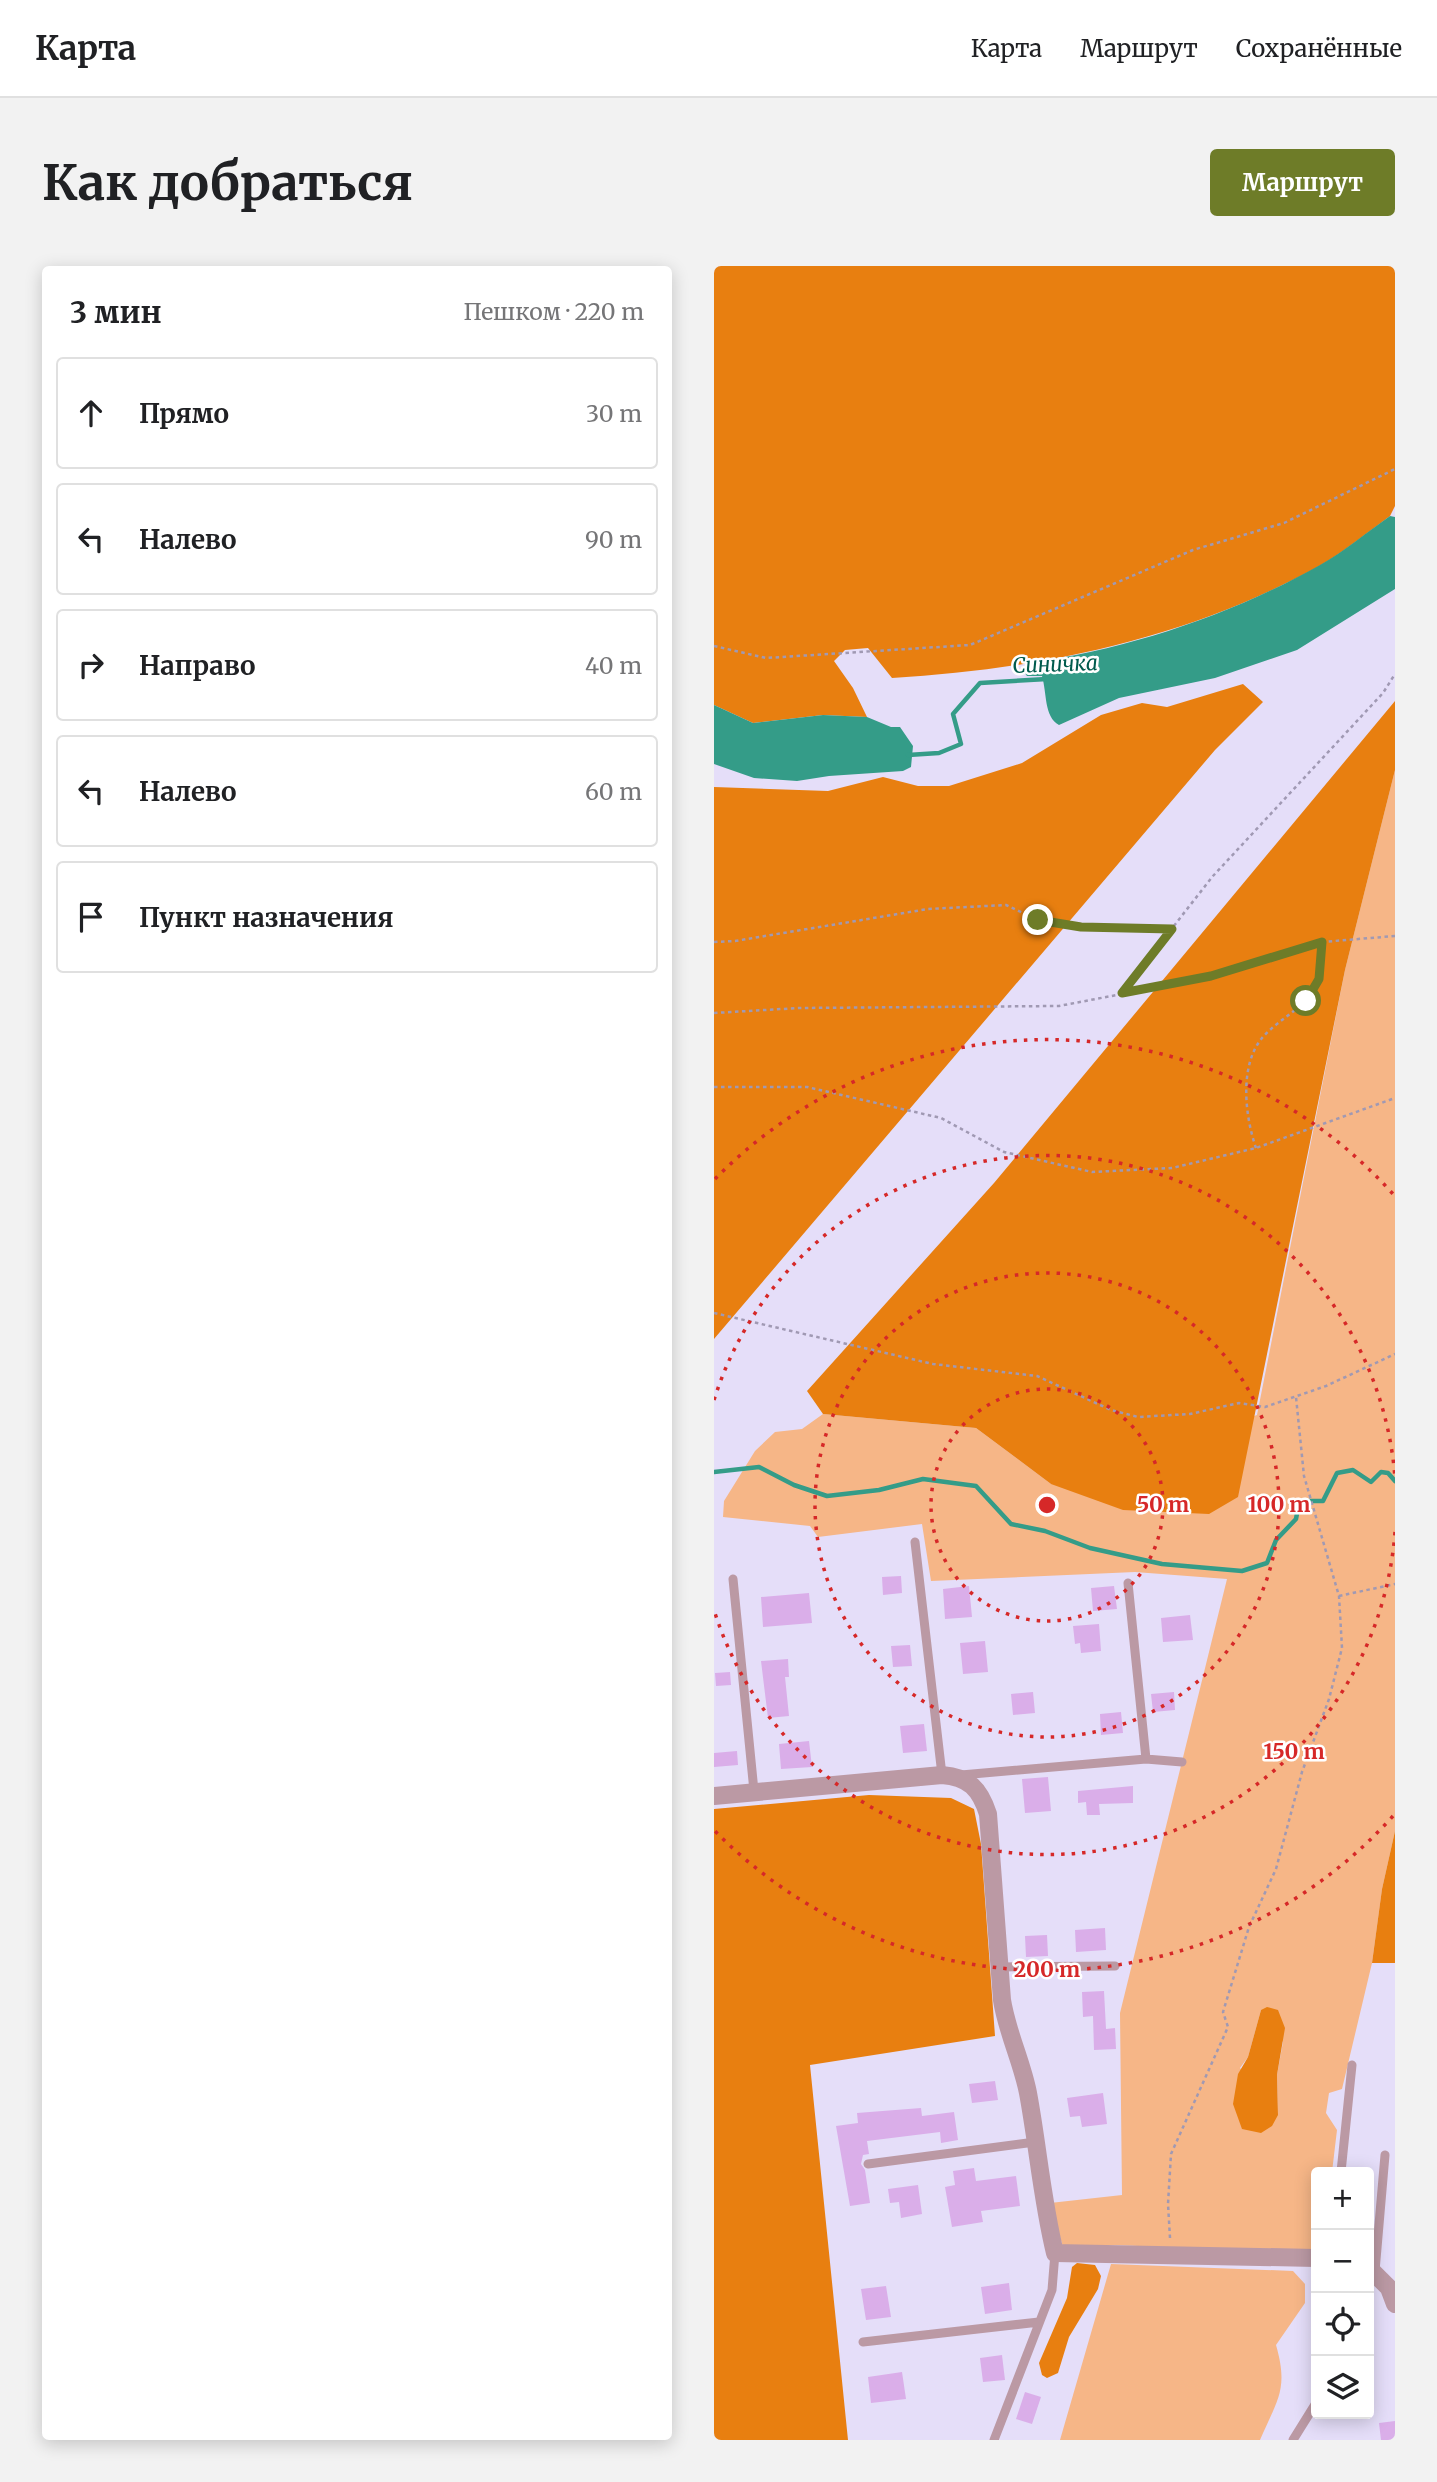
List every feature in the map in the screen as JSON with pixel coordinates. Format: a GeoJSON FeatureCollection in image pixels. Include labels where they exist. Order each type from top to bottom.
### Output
{"type":"FeatureCollection","features":[{"type":"Feature","properties":{"kind":"street"},"geometry":{"type":"LineString","coordinates":[[714,1796],[947,1775],[970,1781],[982,1797],[988,1814],[1006,2026],[1028,2091],[1044,2210],[1055,2253],[1171,2253],[1311,2258]]}},
{"type":"Feature","properties":{"kind":"street"},"geometry":{"type":"LineString","coordinates":[[1374,2272],[1389,2288],[1395,2304]]}},
{"type":"Feature","properties":{"kind":"lane"},"geometry":{"type":"LineString","coordinates":[[915,1542],[947,1775],[1146,1759],[1182,1762]]}},
{"type":"Feature","properties":{"kind":"lane"},"geometry":{"type":"LineString","coordinates":[[733,1579],[754,1791]]}},
{"type":"Feature","properties":{"kind":"lane"},"geometry":{"type":"LineString","coordinates":[[1128,1583],[1146,1759]]}},
{"type":"Feature","properties":{"kind":"lane"},"geometry":{"type":"LineString","coordinates":[[1000,1967],[1115,1966]]}},
{"type":"Feature","properties":{"kind":"lane"},"geometry":{"type":"LineString","coordinates":[[1342,2167],[1352,2065]]}},
{"type":"Feature","properties":{"kind":"lane"},"geometry":{"type":"LineString","coordinates":[[868,2164],[1035,2143]]}},
{"type":"Feature","properties":{"kind":"lane"},"geometry":{"type":"LineString","coordinates":[[1374,2252],[1385,2155]]}},
{"type":"Feature","properties":{"kind":"lane"},"geometry":{"type":"LineString","coordinates":[[994,2440],[1052,2290],[1055,2253]]}},
{"type":"Feature","properties":{"kind":"lane"},"geometry":{"type":"LineString","coordinates":[[863,2342],[1039,2322]]}},
{"type":"Feature","properties":{"kind":"lane"},"geometry":{"type":"LineString","coordinates":[[1293,2440],[1311,2411]]}},
{"type":"Feature","properties":{"kind":"path"},"geometry":{"type":"LineString","coordinates":[[714,646],[766,659],[970,645],[1193,550],[1284,523],[1395,469]]}},
{"type":"Feature","properties":{"kind":"path"},"geometry":{"type":"LineString","coordinates":[[1122,993],[1213,876],[1383,693],[1395,674]]}},
{"type":"Feature","properties":{"kind":"path"},"geometry":{"type":"LineString","coordinates":[[714,942],[735,942],[928,909],[1006,905],[1038,920],[1081,927],[1172,929]]}},
{"type":"Feature","properties":{"kind":"path"},"geometry":{"type":"LineString","coordinates":[[714,1013],[799,1008],[1059,1006],[1211,976],[1322,942],[1395,936]]}},
{"type":"Feature","properties":{"kind":"path"},"geometry":{"type":"LineString","coordinates":[[1256,1147],[1250,1129],[1246,1077],[1261,1039],[1306,1001],[1319,979],[1322,942]]}},
{"type":"Feature","properties":{"kind":"path"},"geometry":{"type":"LineString","coordinates":[[714,1087],[807,1087],[941,1118],[1004,1152],[1092,1172],[1172,1168],[1256,1147],[1395,1098]]}},
{"type":"Feature","properties":{"kind":"path"},"geometry":{"type":"LineString","coordinates":[[714,1313],[933,1364],[1037,1376],[1111,1410],[1138,1417],[1190,1414],[1239,1403],[1265,1407],[1296,1397],[1395,1354]]}},
{"type":"Feature","properties":{"kind":"path"},"geometry":{"type":"LineString","coordinates":[[1171,2253],[1168,2204],[1171,2154],[1228,2026],[1223,2012],[1249,1927],[1276,1869],[1302,1772],[1329,1699],[1342,1648],[1339,1596],[1308,1489],[1299,1445],[1296,1397]]}},
{"type":"Feature","properties":{"kind":"path"},"geometry":{"type":"LineString","coordinates":[[1339,1596],[1395,1584]]}},
{"type":"Feature","properties":{"kind":"shaded area"},"geometry":{"type":"Polygon","coordinates":[[[714,266],[1395,266],[1395,506],[1390,516],[1321,565],[1271,591],[1166,631],[1059,658],[948,674],[892,678],[868,648],[845,650],[834,661],[853,688],[867,717],[823,715],[753,723],[714,705],[714,266]]]}},
{"type":"Feature","properties":{"kind":"shaded area"},"geometry":{"type":"Polygon","coordinates":[[[1243,684],[1263,702],[1215,750],[714,1339],[714,787],[828,791],[883,777],[918,786],[949,786],[1022,763],[1101,715],[1142,703],[1167,707],[1243,684]]]}},
{"type":"Feature","properties":{"kind":"shaded area"},"geometry":{"type":"Polygon","coordinates":[[[1395,701],[1395,770],[1345,970],[1238,1497],[1209,1514],[1123,1510],[1051,1484],[976,1428],[823,1414],[807,1391],[994,1183],[1395,701]]]}},
{"type":"Feature","properties":{"kind":"shaded area"},"geometry":{"type":"Polygon","coordinates":[[[1395,770],[1395,1831],[1382,1889],[1372,1963],[1342,2089],[1329,2093],[1326,2113],[1337,2130],[1333,2167],[1311,2167],[1311,2249],[1304,2253],[1115,2245],[1063,2247],[1050,2203],[1122,2195],[1120,2013],[1227,1579],[1135,1572],[931,1581],[922,1524],[818,1537],[810,1526],[723,1517],[724,1501],[755,1451],[775,1432],[802,1429],[823,1414],[976,1428],[1051,1484],[1257,1415],[1345,970],[1395,770]],[[1261,2010],[1248,2057],[1240,2068],[1278,2115],[1277,2075],[1283,2042],[1261,2010]]]}},
{"type":"Feature","properties":{"kind":"shaded area"},"geometry":{"type":"Polygon","coordinates":[[[869,1795],[951,1798],[974,1809],[981,1844],[995,2036],[810,2065],[848,2440],[714,2440],[714,1809],[869,1795]]]}},
{"type":"Feature","properties":{"kind":"shaded area"},"geometry":{"type":"Polygon","coordinates":[[[1395,1831],[1395,1963],[1372,1963],[1382,1889],[1395,1831]]]}},
{"type":"Feature","properties":{"kind":"shaded area"},"geometry":{"type":"Polygon","coordinates":[[[1267,2007],[1278,2010],[1285,2028],[1277,2075],[1278,2115],[1272,2126],[1261,2133],[1242,2129],[1233,2104],[1238,2074],[1248,2057],[1261,2010],[1267,2007]]]}},
{"type":"Feature","properties":{"kind":"shaded area"},"geometry":{"type":"Polygon","coordinates":[[[1077,2263],[1095,2265],[1101,2276],[1098,2289],[1069,2337],[1058,2373],[1047,2378],[1042,2375],[1039,2363],[1067,2298],[1072,2267],[1077,2263]]]}},
{"type":"Feature","properties":{"kind":"shaded area"},"geometry":{"type":"Polygon","coordinates":[[[1111,2264],[1293,2271],[1305,2284],[1305,2303],[1276,2345],[1281,2384],[1276,2404],[1260,2440],[1060,2440],[1111,2264]]]}},
{"type":"Feature","properties":{"kind":"water"},"geometry":{"type":"Polygon","coordinates":[[[1390,516],[1395,517],[1395,589],[1297,650],[1215,678],[1119,698],[1059,725],[1048,710],[1042,676],[1027,676],[1022,669],[1029,663],[1142,639],[1215,614],[1286,583],[1329,560],[1390,516]]]}},
{"type":"Feature","properties":{"kind":"water"},"geometry":{"type":"Polygon","coordinates":[[[714,705],[753,723],[823,715],[867,717],[891,727],[900,727],[913,746],[911,767],[903,771],[797,781],[754,778],[714,764],[714,705]]]}},
{"type":"Feature","properties":{"kind":"building"},"geometry":{"type":"Polygon","coordinates":[[[901,1576],[902,1593],[883,1595],[882,1577],[901,1576]]]}},
{"type":"Feature","properties":{"kind":"building"},"geometry":{"type":"Polygon","coordinates":[[[969,1586],[972,1617],[945,1619],[943,1589],[969,1586]]]}},
{"type":"Feature","properties":{"kind":"building"},"geometry":{"type":"Polygon","coordinates":[[[1114,1586],[1117,1609],[1093,1611],[1091,1588],[1114,1586]]]}},
{"type":"Feature","properties":{"kind":"building"},"geometry":{"type":"Polygon","coordinates":[[[809,1593],[812,1623],[763,1627],[761,1597],[809,1593]]]}},
{"type":"Feature","properties":{"kind":"building"},"geometry":{"type":"Polygon","coordinates":[[[1190,1615],[1193,1640],[1163,1642],[1161,1618],[1190,1615]]]}},
{"type":"Feature","properties":{"kind":"building"},"geometry":{"type":"Polygon","coordinates":[[[1099,1624],[1101,1651],[1081,1653],[1080,1643],[1075,1644],[1073,1626],[1099,1624]]]}},
{"type":"Feature","properties":{"kind":"building"},"geometry":{"type":"Polygon","coordinates":[[[985,1641],[988,1672],[963,1674],[960,1643],[985,1641]]]}},
{"type":"Feature","properties":{"kind":"building"},"geometry":{"type":"Polygon","coordinates":[[[910,1645],[912,1666],[893,1667],[891,1646],[910,1645]]]}},
{"type":"Feature","properties":{"kind":"building"},"geometry":{"type":"Polygon","coordinates":[[[788,1659],[789,1677],[785,1677],[789,1716],[768,1718],[761,1661],[788,1659]]]}},
{"type":"Feature","properties":{"kind":"building"},"geometry":{"type":"Polygon","coordinates":[[[730,1672],[731,1685],[716,1686],[715,1673],[730,1672]]]}},
{"type":"Feature","properties":{"kind":"building"},"geometry":{"type":"Polygon","coordinates":[[[1033,1692],[1035,1713],[1013,1715],[1011,1694],[1033,1692]]]}},
{"type":"Feature","properties":{"kind":"building"},"geometry":{"type":"Polygon","coordinates":[[[1174,1692],[1175,1710],[1153,1712],[1151,1694],[1174,1692]]]}},
{"type":"Feature","properties":{"kind":"building"},"geometry":{"type":"Polygon","coordinates":[[[1121,1712],[1123,1733],[1101,1735],[1100,1714],[1121,1712]]]}},
{"type":"Feature","properties":{"kind":"building"},"geometry":{"type":"Polygon","coordinates":[[[924,1724],[927,1751],[903,1753],[900,1726],[924,1724]]]}},
{"type":"Feature","properties":{"kind":"building"},"geometry":{"type":"Polygon","coordinates":[[[809,1741],[812,1767],[781,1769],[779,1744],[809,1741]]]}},
{"type":"Feature","properties":{"kind":"building"},"geometry":{"type":"Polygon","coordinates":[[[737,1751],[738,1765],[714,1767],[714,1753],[737,1751]]]}},
{"type":"Feature","properties":{"kind":"building"},"geometry":{"type":"Polygon","coordinates":[[[1048,1777],[1051,1811],[1025,1813],[1022,1779],[1048,1777]]]}},
{"type":"Feature","properties":{"kind":"building"},"geometry":{"type":"Polygon","coordinates":[[[1133,1786],[1133,1803],[1099,1804],[1100,1815],[1087,1815],[1086,1802],[1078,1803],[1078,1791],[1133,1786]]]}},
{"type":"Feature","properties":{"kind":"building"},"geometry":{"type":"Polygon","coordinates":[[[1105,1928],[1106,1950],[1076,1952],[1075,1930],[1105,1928]]]}},
{"type":"Feature","properties":{"kind":"building"},"geometry":{"type":"Polygon","coordinates":[[[1047,1935],[1048,1956],[1026,1957],[1025,1936],[1047,1935]]]}},
{"type":"Feature","properties":{"kind":"building"},"geometry":{"type":"Polygon","coordinates":[[[1104,1991],[1106,2029],[1115,2028],[1116,2049],[1094,2050],[1093,2016],[1083,2017],[1082,1992],[1104,1991]]]}},
{"type":"Feature","properties":{"kind":"building"},"geometry":{"type":"Polygon","coordinates":[[[995,2081],[998,2100],[972,2103],[969,2084],[995,2081]]]}},
{"type":"Feature","properties":{"kind":"building"},"geometry":{"type":"Polygon","coordinates":[[[1103,2093],[1107,2124],[1082,2127],[1080,2116],[1070,2117],[1067,2098],[1103,2093]]]}},
{"type":"Feature","properties":{"kind":"building"},"geometry":{"type":"Polygon","coordinates":[[[921,2108],[922,2116],[954,2112],[958,2140],[941,2143],[940,2132],[867,2141],[869,2154],[863,2155],[861,2164],[865,2170],[870,2203],[850,2206],[836,2126],[858,2123],[857,2113],[921,2108]]]}},
{"type":"Feature","properties":{"kind":"building"},"geometry":{"type":"Polygon","coordinates":[[[974,2168],[976,2181],[1016,2176],[1020,2206],[981,2211],[983,2222],[952,2227],[945,2187],[955,2185],[953,2171],[974,2168]]]}},
{"type":"Feature","properties":{"kind":"building"},"geometry":{"type":"Polygon","coordinates":[[[918,2185],[922,2214],[901,2218],[899,2202],[890,2203],[888,2189],[918,2185]]]}},
{"type":"Feature","properties":{"kind":"building"},"geometry":{"type":"Polygon","coordinates":[[[1009,2283],[1012,2310],[985,2314],[981,2287],[1009,2283]]]}},
{"type":"Feature","properties":{"kind":"building"},"geometry":{"type":"Polygon","coordinates":[[[886,2286],[891,2317],[866,2320],[861,2289],[886,2286]]]}},
{"type":"Feature","properties":{"kind":"building"},"geometry":{"type":"Polygon","coordinates":[[[1002,2355],[1005,2380],[983,2382],[980,2358],[1002,2355]]]}},
{"type":"Feature","properties":{"kind":"building"},"geometry":{"type":"Polygon","coordinates":[[[902,2372],[906,2399],[871,2403],[868,2377],[902,2372]]]}},
{"type":"Feature","properties":{"kind":"building"},"geometry":{"type":"Polygon","coordinates":[[[1025,2392],[1041,2397],[1032,2424],[1016,2419],[1025,2392]]]}},
{"type":"Feature","properties":{"kind":"building"},"geometry":{"type":"Polygon","coordinates":[[[1395,2421],[1395,2440],[1381,2440],[1379,2423],[1395,2421]]]}},
{"type":"Feature","properties":{"kind":"waterway","name":"Синичка"},"geometry":{"type":"LineString","coordinates":[[908,755],[939,753],[961,744],[953,714],[980,683],[1047,679]]}},
{"type":"Feature","properties":{"kind":"waterway"},"geometry":{"type":"LineString","coordinates":[[714,1472],[759,1467],[794,1485],[827,1496],[879,1490],[923,1479],[976,1486],[1011,1524],[1045,1531],[1090,1548],[1162,1564],[1242,1571],[1267,1563],[1276,1540],[1296,1519],[1298,1508],[1306,1501],[1323,1501],[1337,1473],[1353,1470],[1371,1482],[1381,1472],[1388,1473],[1395,1481]]}},
{"type":"Feature","properties":{"kind":"route"},"geometry":{"type":"LineString","coordinates":[[1038,920],[1081,927],[1172,929],[1122,993],[1211,976],[1322,942],[1319,979],[1306,1001]]}}]}
